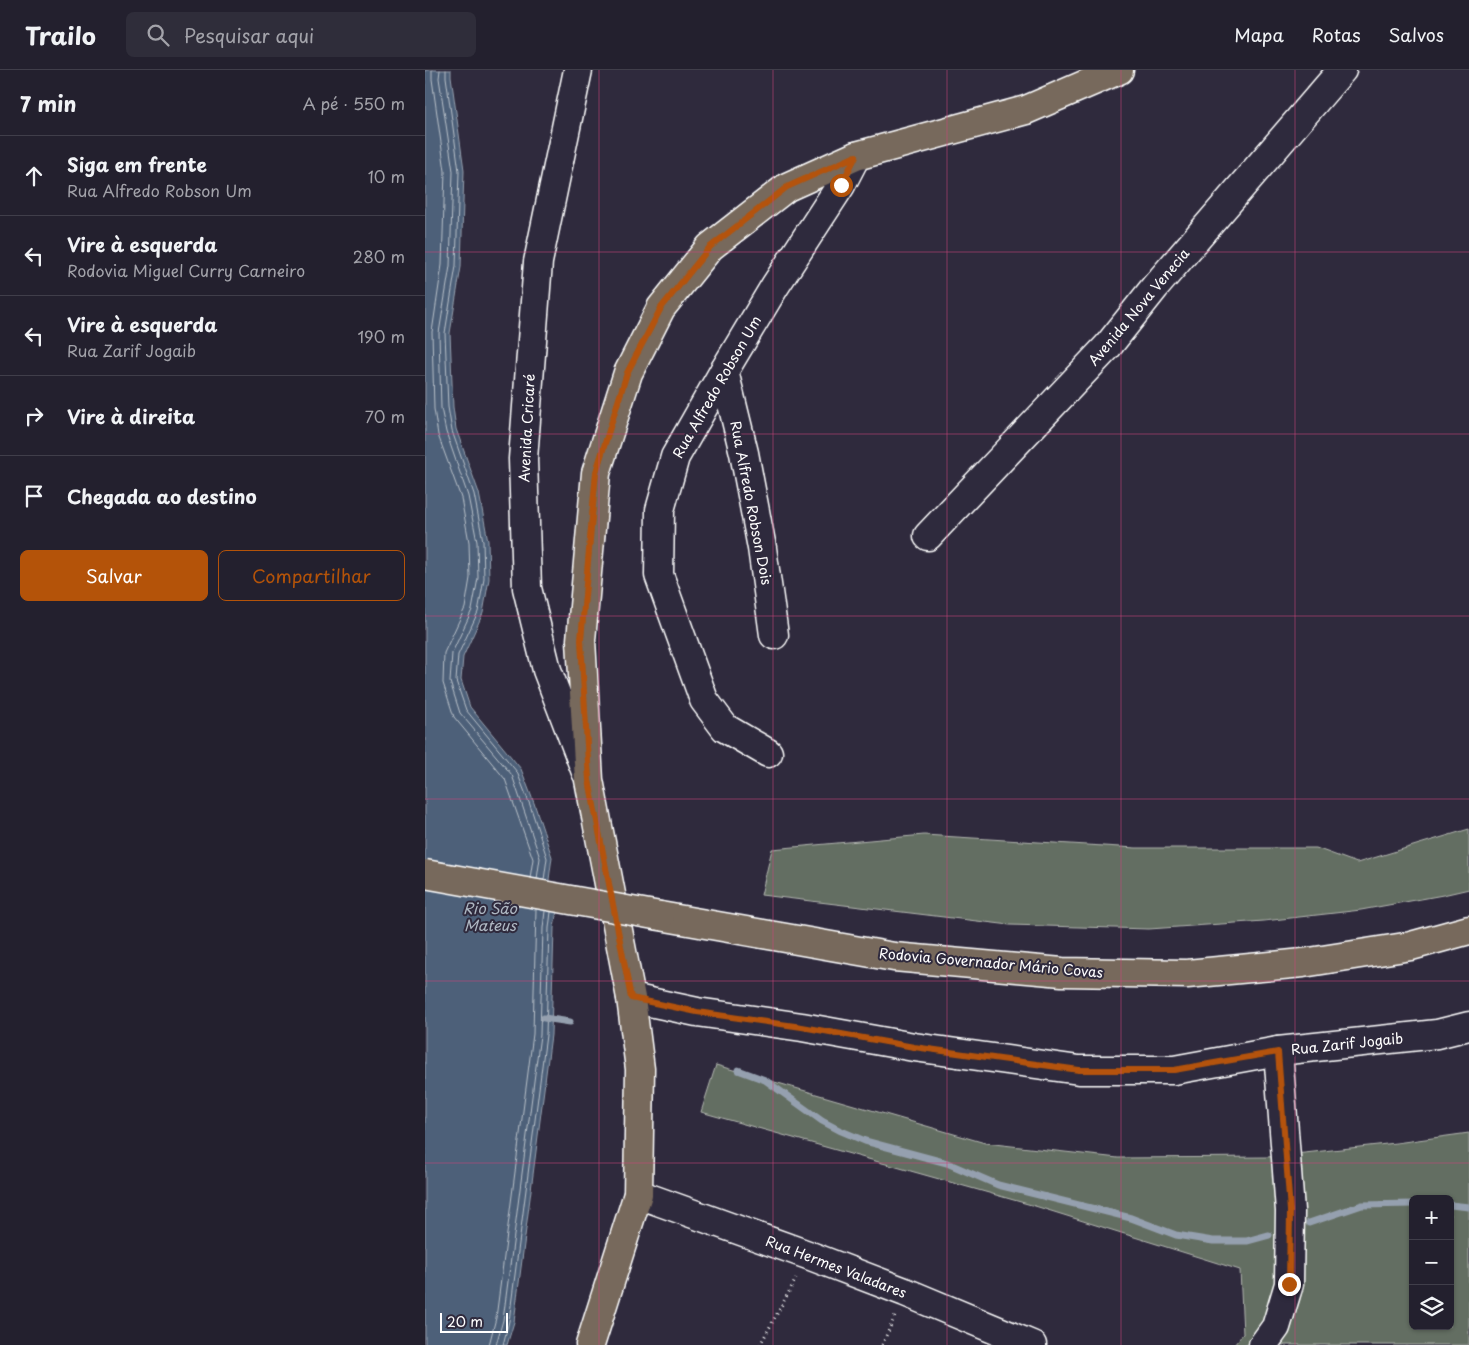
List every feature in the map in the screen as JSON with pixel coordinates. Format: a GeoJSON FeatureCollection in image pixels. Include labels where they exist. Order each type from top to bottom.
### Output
{"type":"FeatureCollection","features":[{"type":"Feature","properties":{"kind":"main road"},"geometry":{"type":"LineString","coordinates":[[590,1345],[638,1194],[640,1068],[631,998],[589,780],[581,640],[596,472],[627,373],[661,308],[710,247],[787,187],[856,156],[1026,110],[1119,70]]}},
{"type":"Feature","properties":{"kind":"main road","name":"Rodovia Governador Mário Covas"},"geometry":{"type":"LineString","coordinates":[[425,874],[895,957],[1062,972],[1187,974],[1303,963],[1411,946],[1469,930]]}},
{"type":"Feature","properties":{"kind":"street","name":"Avenida Cricaré"},"geometry":{"type":"LineString","coordinates":[[578,70],[538,262],[523,459],[527,588],[547,670],[589,780]]}},
{"type":"Feature","properties":{"kind":"street","name":"Avenida Nova Venecia"},"geometry":{"type":"LineString","coordinates":[[928,536],[1107,346],[1155,287],[1343,70]]}},
{"type":"Feature","properties":{"kind":"street","name":"Rua Alfredo Robson Um"},"geometry":{"type":"LineString","coordinates":[[768,753],[725,728],[704,700],[659,575],[660,510],[675,457],[723,372],[775,286],[841,185],[856,156]]}},
{"type":"Feature","properties":{"kind":"street","name":"Rua Alfredo Robson Dois"},"geometry":{"type":"LineString","coordinates":[[723,372],[744,453],[762,548],[774,635]]}},
{"type":"Feature","properties":{"kind":"street","name":"Rua Zarif Jogaib"},"geometry":{"type":"LineString","coordinates":[[631,998],[697,1012],[802,1027],[914,1047],[1079,1070],[1174,1070],[1278,1052],[1437,1034],[1469,1026]]}},
{"type":"Feature","properties":{"kind":"street"},"geometry":{"type":"LineString","coordinates":[[1263,1345],[1276,1327],[1289,1284],[1290,1211],[1278,1052]]}},
{"type":"Feature","properties":{"kind":"street","name":"Rua Hermes Valadares"},"geometry":{"type":"LineString","coordinates":[[638,1194],[905,1292],[1032,1345]]}},
{"type":"Feature","properties":{"kind":"path"},"geometry":{"type":"LineString","coordinates":[[760,1345],[808,1255]]}},
{"type":"Feature","properties":{"kind":"path"},"geometry":{"type":"LineString","coordinates":[[882,1345],[905,1292]]}},
{"type":"Feature","properties":{"kind":"green space"},"geometry":{"type":"Polygon","coordinates":[[[1469,829],[1469,889],[1361,910],[1264,921],[1149,929],[1010,925],[761,895],[772,849],[924,835],[1136,848],[1316,848],[1357,863],[1469,829]]]}},
{"type":"Feature","properties":{"kind":"green space"},"geometry":{"type":"Polygon","coordinates":[[[716,1065],[985,1143],[1118,1158],[1268,1157],[1469,1133],[1469,1345],[1234,1345],[1243,1334],[1240,1270],[1035,1206],[701,1112],[716,1065]]]}},
{"type":"Feature","properties":{"kind":"water","name":"Rio São Mateus"},"geometry":{"type":"Polygon","coordinates":[[[425,70],[451,70],[464,170],[461,267],[450,333],[453,407],[456,429],[479,493],[488,541],[489,579],[483,613],[463,657],[461,680],[470,707],[521,769],[552,857],[548,887],[557,910],[554,928],[551,1035],[514,1322],[507,1345],[425,1345],[425,70]]]}},
{"type":"Feature","properties":{"kind":"waterway"},"geometry":{"type":"LineString","coordinates":[[544,1018],[570,1022]]}},
{"type":"Feature","properties":{"kind":"waterway"},"geometry":{"type":"LineString","coordinates":[[738,1070],[765,1080],[822,1121],[839,1130],[865,1141],[947,1163],[998,1185],[1131,1218],[1176,1235],[1213,1241],[1247,1241],[1269,1235]]}},
{"type":"Feature","properties":{"kind":"waterway"},"geometry":{"type":"LineString","coordinates":[[1309,1223],[1362,1205],[1409,1204]]}},
{"type":"Feature","properties":{"kind":"waterway"},"geometry":{"type":"LineString","coordinates":[[1454,1205],[1469,1207]]}},
{"type":"Feature","properties":{"kind":"route"},"geometry":{"type":"LineString","coordinates":[[841,185],[856,156],[787,187],[710,247],[661,308],[627,373],[596,472],[581,640],[589,780],[631,998],[697,1012],[802,1027],[914,1047],[1079,1070],[1174,1070],[1278,1052],[1290,1211],[1289,1284]]}}]}
